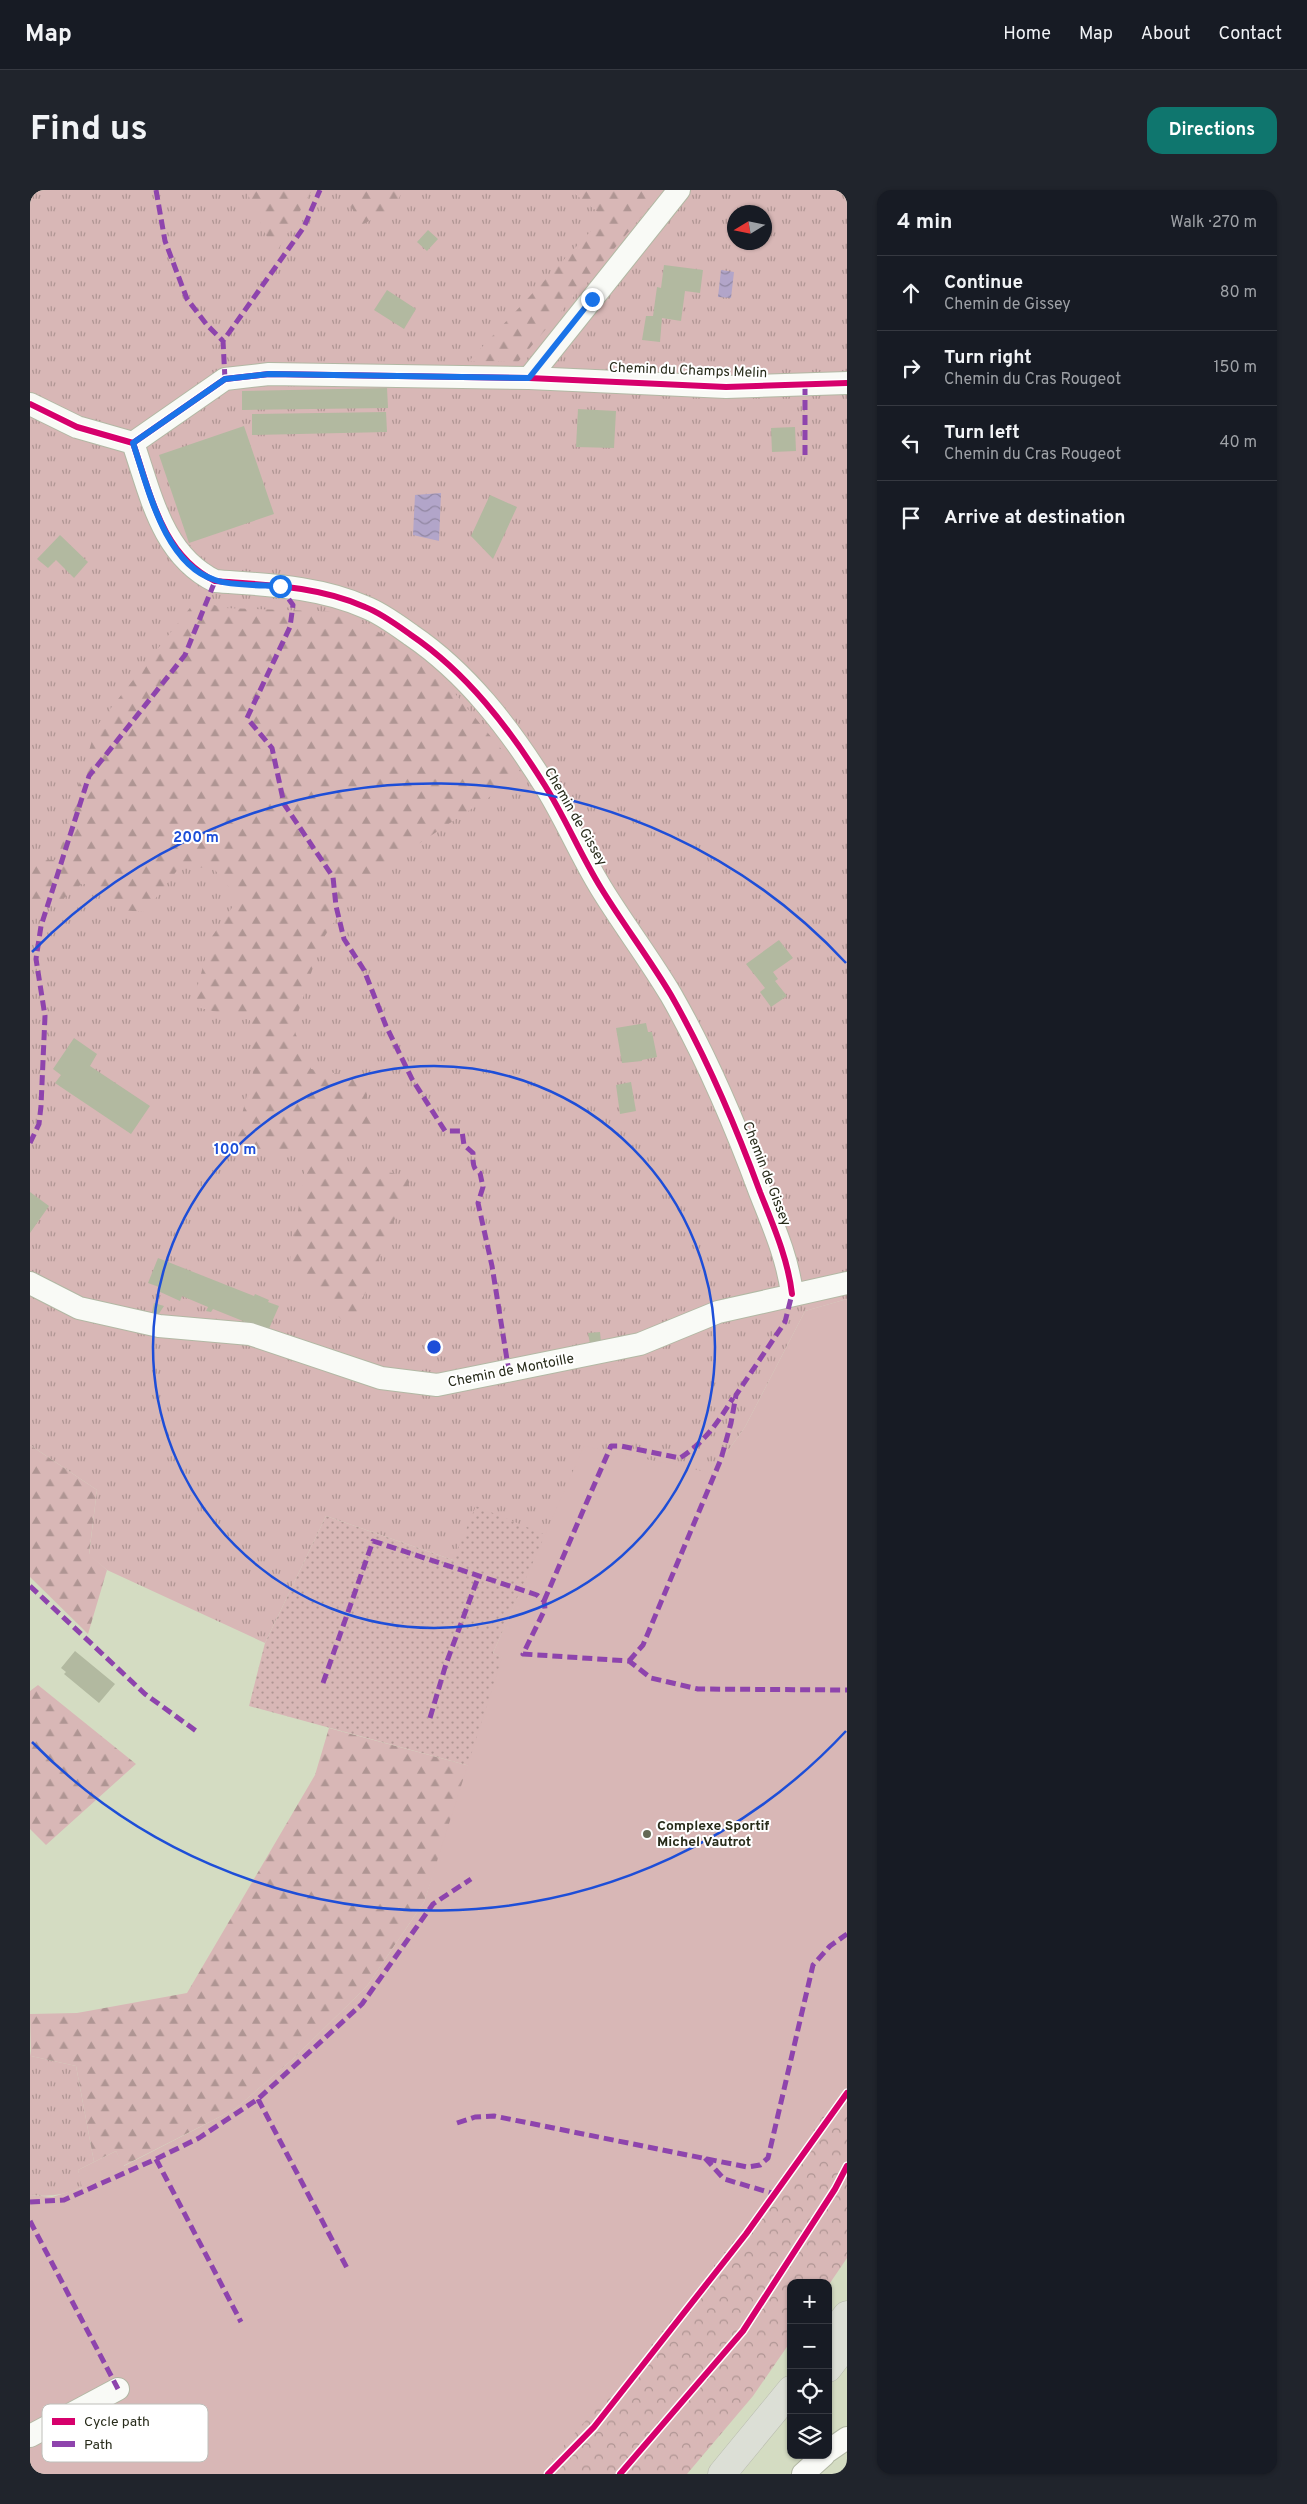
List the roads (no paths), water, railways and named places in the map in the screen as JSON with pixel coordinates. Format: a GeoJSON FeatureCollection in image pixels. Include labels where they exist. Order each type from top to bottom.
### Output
{"type":"FeatureCollection","features":[{"type":"Feature","properties":{"kind":"main road"},"geometry":{"type":"LineString","coordinates":[[832,2335],[847,2315]]}},
{"type":"Feature","properties":{"kind":"main road"},"geometry":{"type":"LineString","coordinates":[[832,2363],[847,2342]]}},
{"type":"Feature","properties":{"kind":"main road"},"geometry":{"type":"LineString","coordinates":[[728,2471],[787,2395]]}},
{"type":"Feature","properties":{"kind":"main road"},"geometry":{"type":"LineString","coordinates":[[728,2471],[787,2419]]}},
{"type":"Feature","properties":{"kind":"street"},"geometry":{"type":"LineString","coordinates":[[529,378],[679,190]]}},
{"type":"Feature","properties":{"kind":"street","name":"Chemin du Champs Melin"},"geometry":{"type":"LineString","coordinates":[[133,443],[225,379],[269,374],[529,378],[726,387],[847,383]]}},
{"type":"Feature","properties":{"kind":"street"},"geometry":{"type":"LineString","coordinates":[[30,404],[77,427],[133,443]]}},
{"type":"Feature","properties":{"kind":"street","name":"Chemin de Gissey"},"geometry":{"type":"LineString","coordinates":[[133,443],[161,525],[188,563],[203,575],[216,581],[308,590],[338,597],[367,608],[413,636],[453,670],[491,708],[545,785],[600,886],[670,994],[698,1044],[722,1094],[757,1183],[790,1272],[792,1294]]}},
{"type":"Feature","properties":{"kind":"street","name":"Chemin de Montoille"},"geometry":{"type":"LineString","coordinates":[[30,1283],[79,1308],[159,1326],[250,1334],[380,1378],[437,1385],[640,1344],[718,1312],[847,1283]]}},
{"type":"Feature","properties":{"kind":"street"},"geometry":{"type":"LineString","coordinates":[[90,2404],[118,2389]]}},
{"type":"Feature","properties":{"kind":"street"},"geometry":{"type":"LineString","coordinates":[[30,2436],[42,2430]]}},
{"type":"Feature","properties":{"kind":"street"},"geometry":{"type":"LineString","coordinates":[[832,2449],[847,2438]]}},
{"type":"Feature","properties":{"kind":"street"},"geometry":{"type":"LineString","coordinates":[[803,2474],[820,2459]]}},
{"type":"Feature","properties":{"kind":"water"},"geometry":{"type":"Polygon","coordinates":[[[721,270],[734,272],[731,298],[718,297],[721,270]]]}},
{"type":"Feature","properties":{"kind":"water"},"geometry":{"type":"Polygon","coordinates":[[[441,493],[439,541],[413,535],[415,495],[441,493]]]}},
{"type":"Feature","properties":{"kind":"place","name":"Complexe Sportif Michel Vautrot"},"geometry":{"type":"Point","coordinates":[647,1834]}}]}
